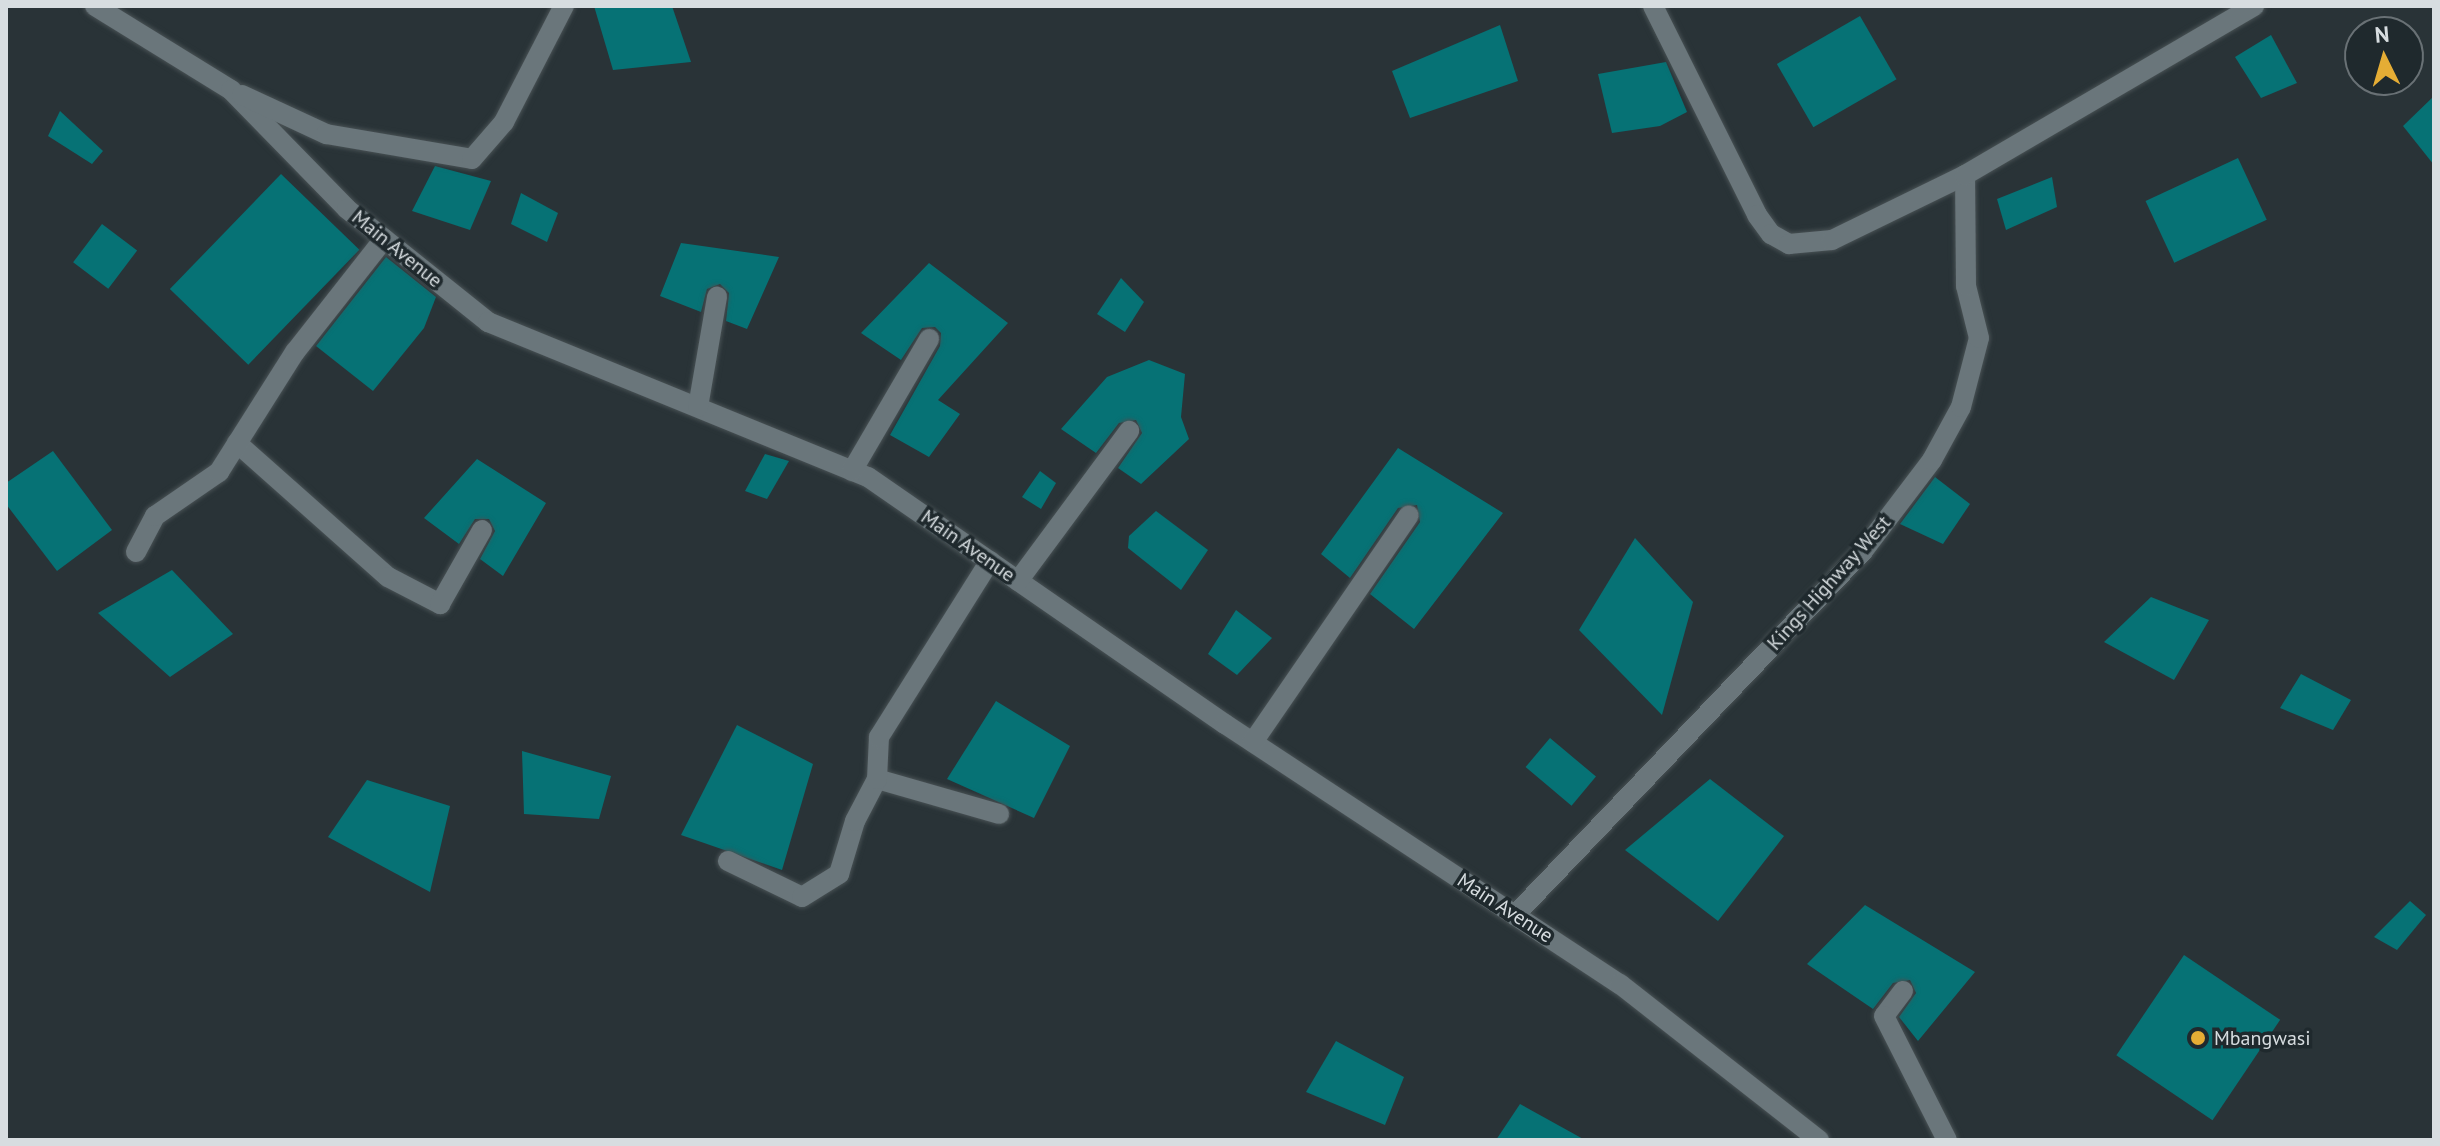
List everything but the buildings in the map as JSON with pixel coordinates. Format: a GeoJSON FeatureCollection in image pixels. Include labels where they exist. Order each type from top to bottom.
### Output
{"type":"FeatureCollection","features":[{"type":"Feature","properties":{"kind":"street","name":"Main Avenue"},"geometry":{"type":"LineString","coordinates":[[95,6],[231,90],[347,209],[488,322],[852,471],[990,561],[1253,742],[1620,984],[1819,1140]]}},
{"type":"Feature","properties":{"kind":"street"},"geometry":{"type":"LineString","coordinates":[[231,90],[326,134],[472,159],[504,122],[564,6]]}},
{"type":"Feature","properties":{"kind":"street"},"geometry":{"type":"LineString","coordinates":[[1653,6],[1757,215],[1771,234],[1789,244],[1832,240],[1965,175],[2254,6]]}},
{"type":"Feature","properties":{"kind":"street","name":"Kings Highway West"},"geometry":{"type":"LineString","coordinates":[[1515,915],[1863,551],[1932,460],[1961,407],[1979,338],[1966,286],[1965,175]]}},
{"type":"Feature","properties":{"kind":"street"},"geometry":{"type":"LineString","coordinates":[[136,552],[155,516],[219,472],[295,352],[384,239]]}},
{"type":"Feature","properties":{"kind":"street"},"geometry":{"type":"LineString","coordinates":[[698,407],[717,297]]}},
{"type":"Feature","properties":{"kind":"street"},"geometry":{"type":"LineString","coordinates":[[852,471],[929,339]]}},
{"type":"Feature","properties":{"kind":"street"},"geometry":{"type":"LineString","coordinates":[[1018,581],[1129,431]]}},
{"type":"Feature","properties":{"kind":"street"},"geometry":{"type":"LineString","coordinates":[[237,443],[388,577],[440,604],[482,530]]}},
{"type":"Feature","properties":{"kind":"street"},"geometry":{"type":"LineString","coordinates":[[1253,742],[1409,515]]}},
{"type":"Feature","properties":{"kind":"street"},"geometry":{"type":"LineString","coordinates":[[728,861],[802,897],[839,874],[855,821],[877,779],[879,737],[990,561]]}},
{"type":"Feature","properties":{"kind":"street"},"geometry":{"type":"LineString","coordinates":[[877,779],[999,814]]}},
{"type":"Feature","properties":{"kind":"street"},"geometry":{"type":"LineString","coordinates":[[1903,991],[1884,1016],[1947,1140]]}},
{"type":"Feature","properties":{"kind":"place","name":"Mbangwasi"},"geometry":{"type":"Point","coordinates":[2198,1038]}}]}
